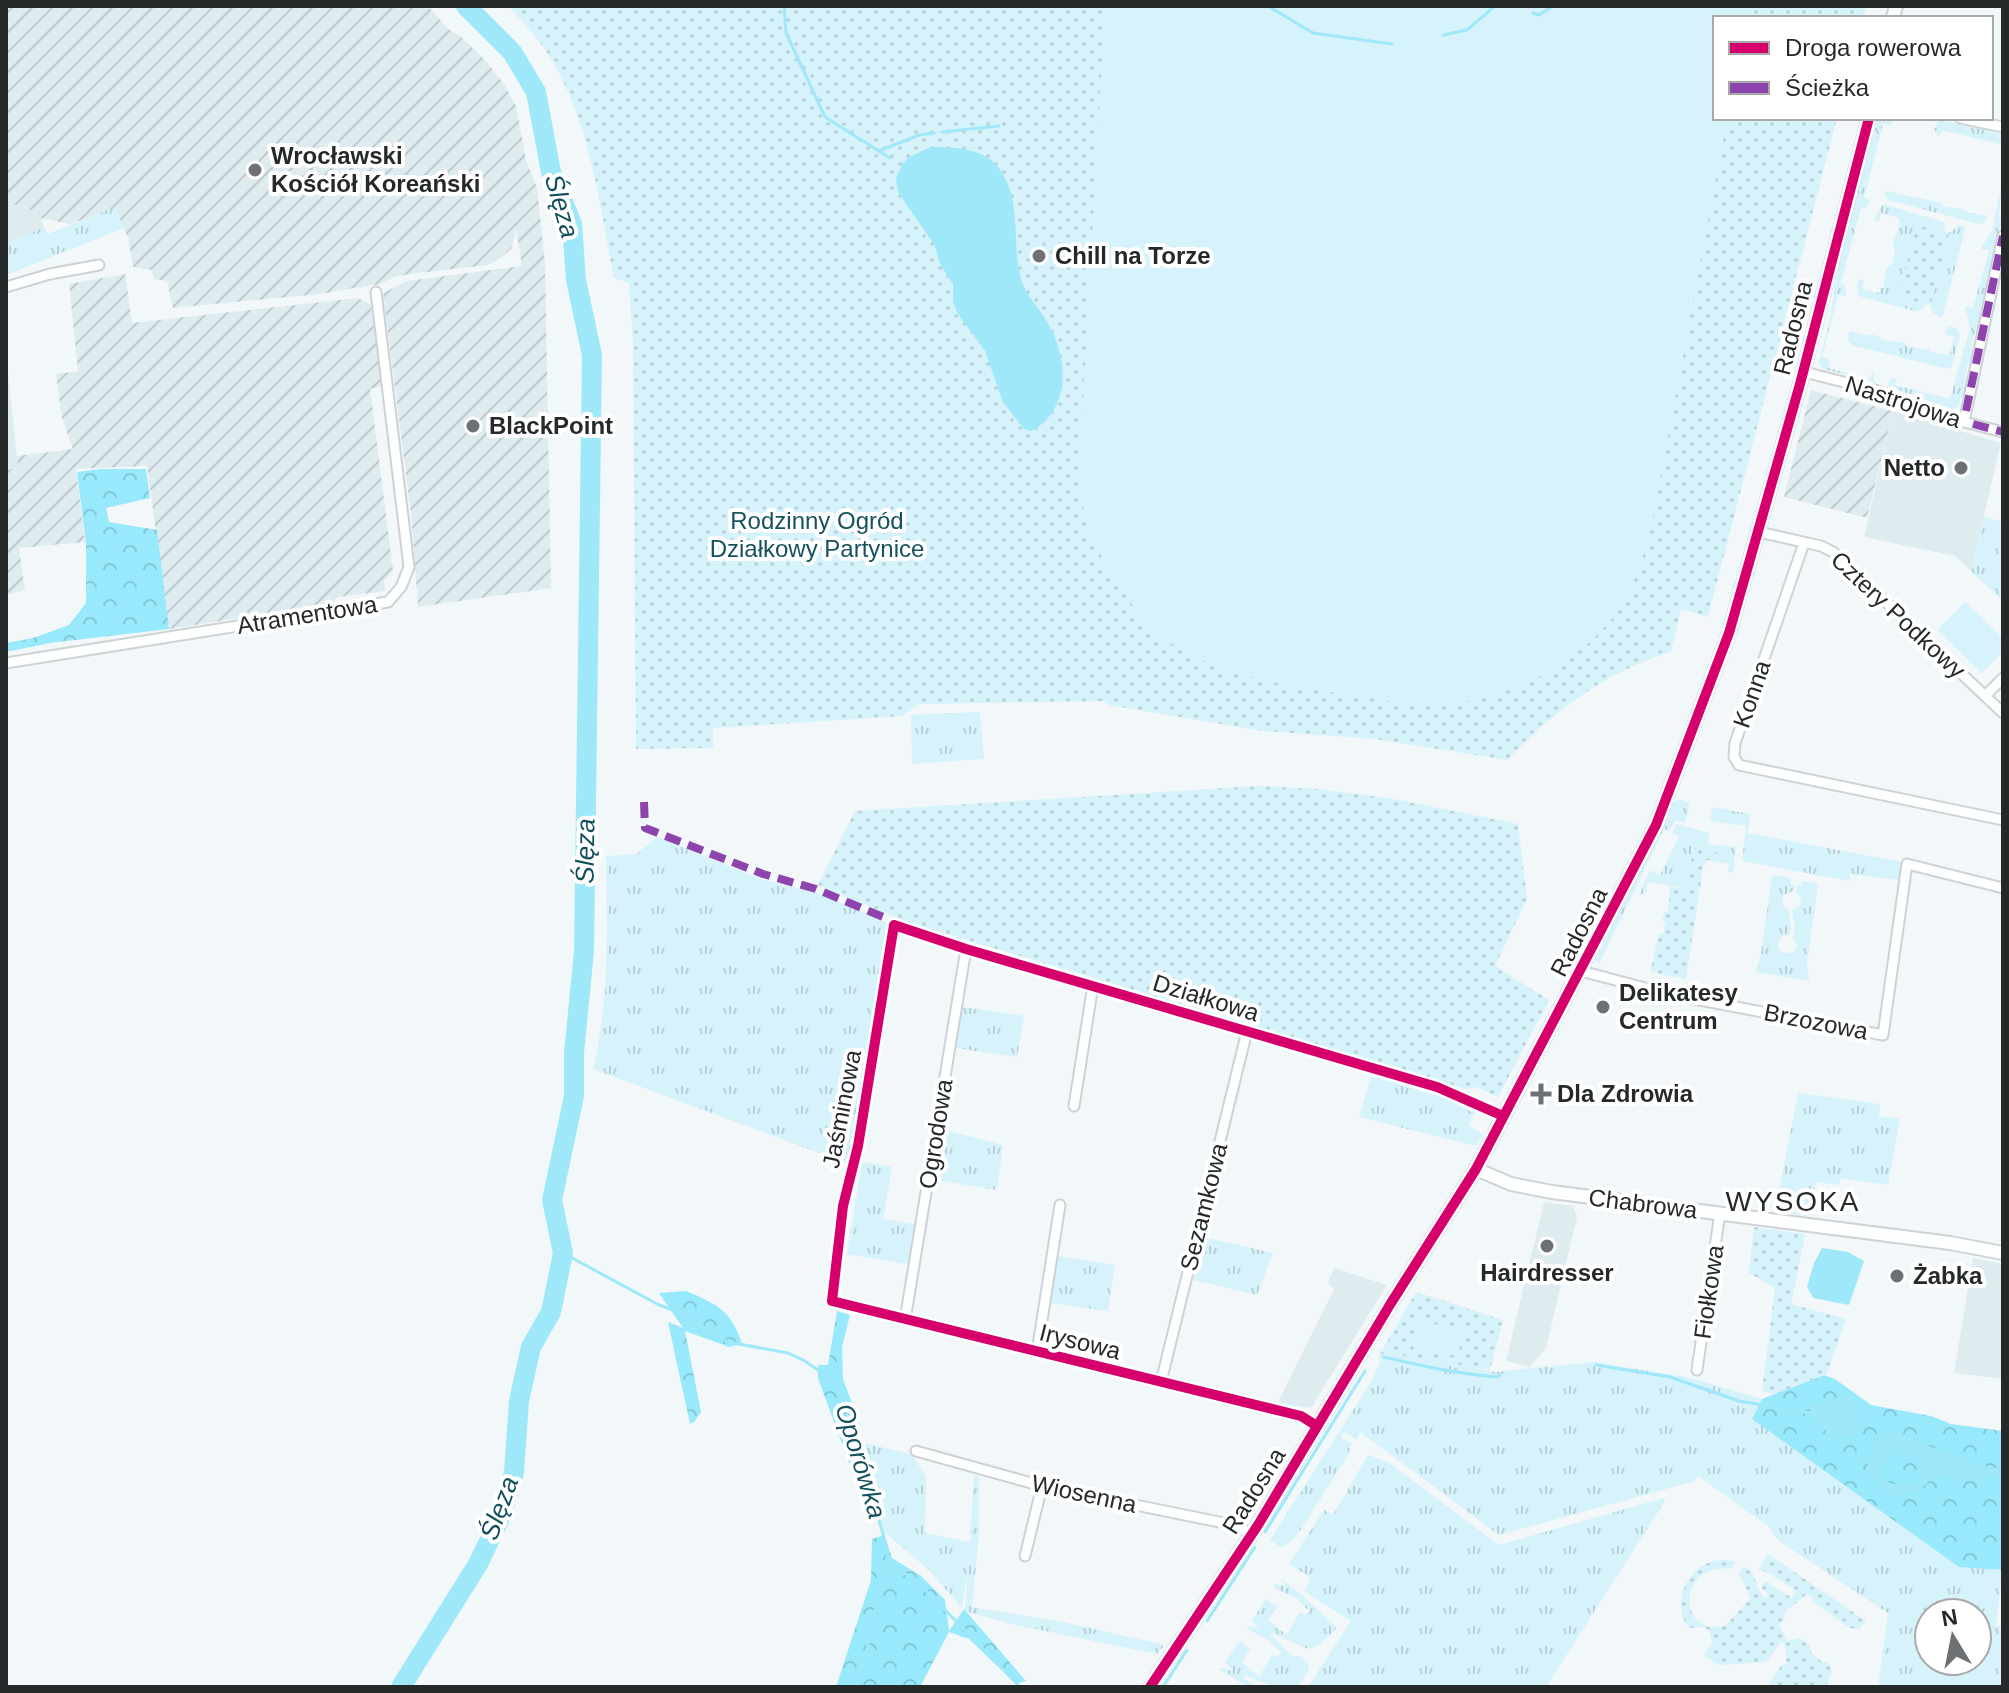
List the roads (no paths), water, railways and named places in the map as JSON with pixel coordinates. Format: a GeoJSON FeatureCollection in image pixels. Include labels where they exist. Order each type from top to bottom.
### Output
{"type":"FeatureCollection","features":[{"type":"Feature","properties":{"kind":"street","name":"Radosna"},"geometry":{"type":"LineString","coordinates":[[1150,1687],[1252,1534],[1476,1169],[1581,971],[1667,799],[1729,633],[1759,532],[1868,120]]}},
{"type":"Feature","properties":{"kind":"street"},"geometry":{"type":"LineString","coordinates":[[1970,120],[2003,127]]}},
{"type":"Feature","properties":{"kind":"street"},"geometry":{"type":"LineString","coordinates":[[1964,422],[2003,236]]}},
{"type":"Feature","properties":{"kind":"street"},"geometry":{"type":"LineString","coordinates":[[6,287],[50,274],[99,265]]}},
{"type":"Feature","properties":{"kind":"street","name":"Atramentowa"},"geometry":{"type":"LineString","coordinates":[[6,663],[388,602],[401,587],[409,567],[376,292]]}},
{"type":"Feature","properties":{"kind":"street","name":"Nastrojowa"},"geometry":{"type":"LineString","coordinates":[[1804,372],[1879,391],[1964,422],[2003,432]]}},
{"type":"Feature","properties":{"kind":"street","name":"Cztery Podkowy"},"geometry":{"type":"LineString","coordinates":[[1759,532],[1833,552],[2003,713]]}},
{"type":"Feature","properties":{"kind":"street","name":"Konna"},"geometry":{"type":"LineString","coordinates":[[1804,543],[1735,743],[1734,757],[1739,765],[2003,820]]}},
{"type":"Feature","properties":{"kind":"street","name":"Cztery Podkowy"},"geometry":{"type":"LineString","coordinates":[[1985,696],[2003,678]]}},
{"type":"Feature","properties":{"kind":"street","name":"Brzozowa"},"geometry":{"type":"LineString","coordinates":[[1581,971],[1668,994],[1883,1035],[1907,864],[2003,888]]}},
{"type":"Feature","properties":{"kind":"street","name":"Działkowa"},"geometry":{"type":"LineString","coordinates":[[894,925],[966,949],[1437,1087],[1503,1116]]}},
{"type":"Feature","properties":{"kind":"street","name":"Jaśminowa"},"geometry":{"type":"LineString","coordinates":[[832,1301],[843,1206],[858,1146],[894,925]]}},
{"type":"Feature","properties":{"kind":"street","name":"Ogrodowa"},"geometry":{"type":"LineString","coordinates":[[905,1320],[966,949]]}},
{"type":"Feature","properties":{"kind":"street"},"geometry":{"type":"LineString","coordinates":[[1074,1106],[1093,985]]}},
{"type":"Feature","properties":{"kind":"street","name":"Sezamkowa"},"geometry":{"type":"LineString","coordinates":[[1161,1382],[1247,1031]]}},
{"type":"Feature","properties":{"kind":"street","name":"Chabrowa"},"geometry":{"type":"LineString","coordinates":[[1476,1169],[1511,1184],[1552,1192],[2003,1253]]}},
{"type":"Feature","properties":{"kind":"street"},"geometry":{"type":"LineString","coordinates":[[1037,1352],[1060,1205]]}},
{"type":"Feature","properties":{"kind":"street","name":"Fiołkowa"},"geometry":{"type":"LineString","coordinates":[[1697,1370],[1720,1213]]}},
{"type":"Feature","properties":{"kind":"street","name":"Irysowa"},"geometry":{"type":"LineString","coordinates":[[832,1301],[1301,1416],[1317,1426]]}},
{"type":"Feature","properties":{"kind":"street","name":"Wiosenna"},"geometry":{"type":"LineString","coordinates":[[916,1451],[1042,1486],[1234,1525],[1252,1534]]}},
{"type":"Feature","properties":{"kind":"street"},"geometry":{"type":"LineString","coordinates":[[1025,1556],[1042,1486]]}},
{"type":"Feature","properties":{"kind":"waterway","name":"Ślęza"},"geometry":{"type":"LineString","coordinates":[[401,1687],[478,1564],[500,1518],[514,1472],[519,1401],[531,1347],[551,1312],[563,1253],[552,1200],[574,1096],[574,1053],[584,951],[592,355],[576,280],[572,224],[551,172],[536,92],[512,52],[466,6]]}},
{"type":"Feature","properties":{"kind":"waterway"},"geometry":{"type":"LineString","coordinates":[[784,6],[786,33],[825,117],[890,158]]}},
{"type":"Feature","properties":{"kind":"waterway"},"geometry":{"type":"LineString","coordinates":[[1268,6],[1313,33],[1392,44]]}},
{"type":"Feature","properties":{"kind":"waterway"},"geometry":{"type":"LineString","coordinates":[[1443,35],[1467,30],[1495,6]]}},
{"type":"Feature","properties":{"kind":"waterway"},"geometry":{"type":"LineString","coordinates":[[1533,13],[1539,15],[1553,6]]}},
{"type":"Feature","properties":{"kind":"waterway"},"geometry":{"type":"LineString","coordinates":[[942,132],[999,126]]}},
{"type":"Feature","properties":{"kind":"waterway"},"geometry":{"type":"LineString","coordinates":[[879,151],[919,135],[934,133]]}},
{"type":"Feature","properties":{"kind":"waterway","name":"Oporówka"},"geometry":{"type":"LineString","coordinates":[[563,1253],[657,1304],[685,1315],[728,1342],[788,1353],[829,1378],[842,1395],[888,1551],[886,1565],[914,1578],[1020,1687]]}},
{"type":"Feature","properties":{"kind":"waterway"},"geometry":{"type":"LineString","coordinates":[[1384,1357],[1454,1372],[1500,1375]]}},
{"type":"Feature","properties":{"kind":"waterway"},"geometry":{"type":"LineString","coordinates":[[1596,1365],[1670,1377],[1739,1401],[1809,1413]]}},
{"type":"Feature","properties":{"kind":"waterway"},"geometry":{"type":"LineString","coordinates":[[1265,1532],[1365,1371]]}},
{"type":"Feature","properties":{"kind":"waterway"},"geometry":{"type":"LineString","coordinates":[[1207,1621],[1255,1547]]}},
{"type":"Feature","properties":{"kind":"waterway"},"geometry":{"type":"LineString","coordinates":[[856,1687],[886,1565]]}},
{"type":"Feature","properties":{"kind":"waterway"},"geometry":{"type":"LineString","coordinates":[[1163,1687],[1187,1650]]}},
{"type":"Feature","properties":{"kind":"place","name":"Wrocławski Kościół Koreański"},"geometry":{"type":"Point","coordinates":[255,170]}},
{"type":"Feature","properties":{"kind":"place","name":"Chill na Torze"},"geometry":{"type":"Point","coordinates":[1039,256]}},
{"type":"Feature","properties":{"kind":"place","name":"BlackPoint"},"geometry":{"type":"Point","coordinates":[473,426]}},
{"type":"Feature","properties":{"kind":"place","name":"Netto"},"geometry":{"type":"Point","coordinates":[1961,468]}},
{"type":"Feature","properties":{"kind":"place","name":"Delikatesy Centrum"},"geometry":{"type":"Point","coordinates":[1603,1007]}},
{"type":"Feature","properties":{"kind":"place","name":"Dla Zdrowia"},"geometry":{"type":"Point","coordinates":[1541,1094]}},
{"type":"Feature","properties":{"kind":"place","name":"Hairdresser"},"geometry":{"type":"Point","coordinates":[1547,1246]}},
{"type":"Feature","properties":{"kind":"place","name":"Żabka"},"geometry":{"type":"Point","coordinates":[1897,1276]}},
{"type":"Feature","properties":{"kind":"district","name":"WYSOKA"},"geometry":{"type":"Point","coordinates":[1793,1201]}},
{"type":"Feature","properties":{"kind":"park label","name":"Rodzinny Ogród Działkowy Partynice"},"geometry":{"type":"Point","coordinates":[817,535]}}]}
